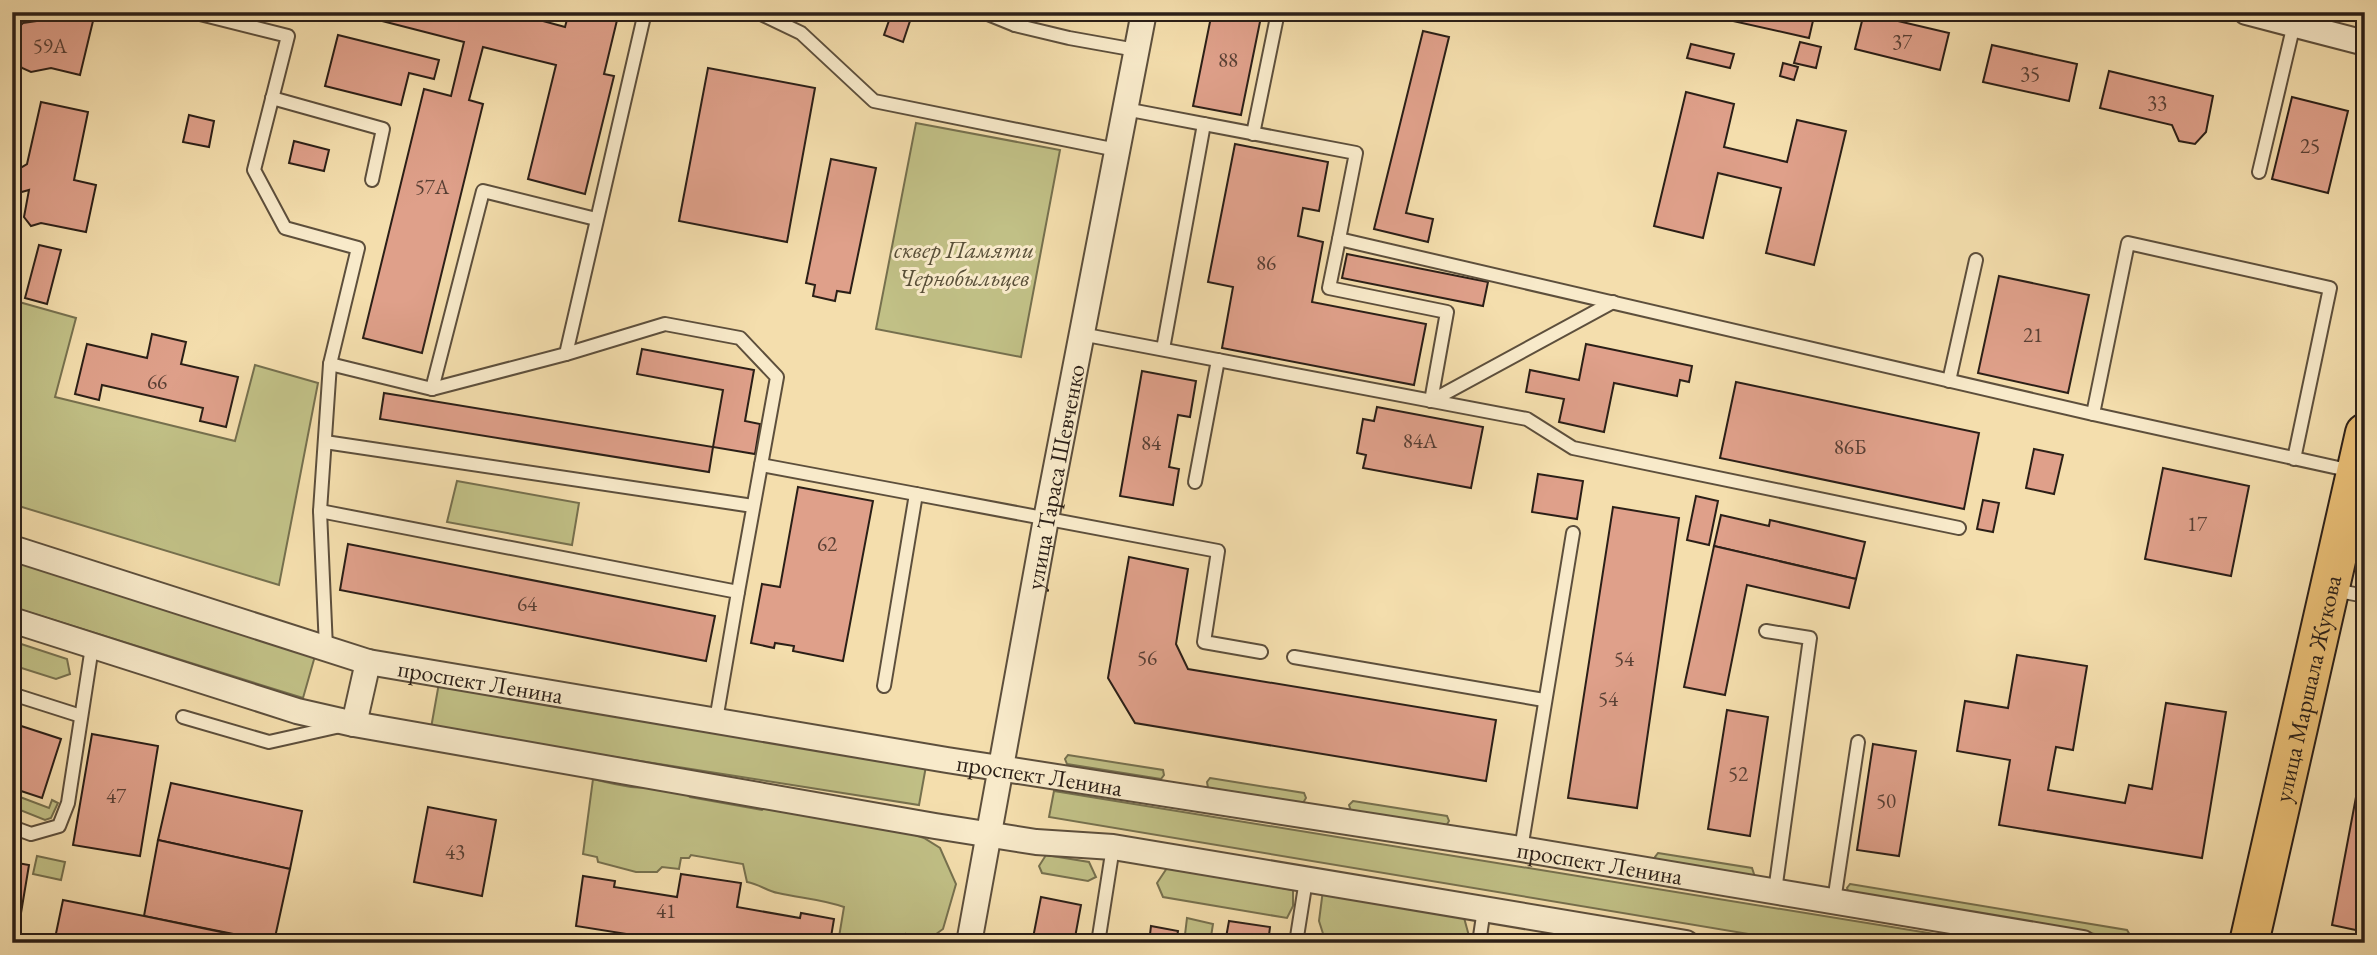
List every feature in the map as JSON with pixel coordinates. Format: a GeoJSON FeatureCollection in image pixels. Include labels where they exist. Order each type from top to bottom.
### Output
{"type":"FeatureCollection","features":[{"type":"Feature","properties":{"kind":"main road","name":"улица Маршала Жукова"},"geometry":{"type":"LineString","coordinates":[[2249,943],[2347,592],[2356,472],[2365,433]]}},
{"type":"Feature","properties":{"kind":"street","name":"улица Тараса Шевченко"},"geometry":{"type":"LineString","coordinates":[[968,943],[1046,519],[1144,12]]}},
{"type":"Feature","properties":{"kind":"street"},"geometry":{"type":"LineString","coordinates":[[2246,12],[2365,43]]}},
{"type":"Feature","properties":{"kind":"street","name":"проспект Ленина"},"geometry":{"type":"LineString","coordinates":[[12,548],[368,662],[2083,943]]}},
{"type":"Feature","properties":{"kind":"street"},"geometry":{"type":"LineString","coordinates":[[12,620],[298,711],[354,724],[1036,842],[1113,847],[1483,909],[1591,935],[1686,943]]}},
{"type":"Feature","properties":{"kind":"street"},"geometry":{"type":"LineString","coordinates":[[354,724],[368,662]]}},
{"type":"Feature","properties":{"kind":"lane"},"geometry":{"type":"LineString","coordinates":[[192,12],[288,36],[254,170],[285,228],[358,248],[330,364],[320,511],[326,648]]}},
{"type":"Feature","properties":{"kind":"lane"},"geometry":{"type":"LineString","coordinates":[[566,354],[645,12]]}},
{"type":"Feature","properties":{"kind":"lane"},"geometry":{"type":"LineString","coordinates":[[757,12],[801,33],[874,101],[1117,149]]}},
{"type":"Feature","properties":{"kind":"lane"},"geometry":{"type":"LineString","coordinates":[[983,12],[1017,18],[1069,38],[1136,50]]}},
{"type":"Feature","properties":{"kind":"lane"},"geometry":{"type":"LineString","coordinates":[[1253,134],[1278,12]]}},
{"type":"Feature","properties":{"kind":"lane"},"geometry":{"type":"LineString","coordinates":[[2259,172],[2294,24]]}},
{"type":"Feature","properties":{"kind":"lane"},"geometry":{"type":"LineString","coordinates":[[272,98],[383,129],[372,180]]}},
{"type":"Feature","properties":{"kind":"lane"},"geometry":{"type":"LineString","coordinates":[[1125,109],[1356,153],[1329,288],[1447,312],[1430,401]]}},
{"type":"Feature","properties":{"kind":"lane"},"geometry":{"type":"LineString","coordinates":[[1163,349],[1204,124]]}},
{"type":"Feature","properties":{"kind":"lane"},"geometry":{"type":"LineString","coordinates":[[432,389],[483,191],[596,219]]}},
{"type":"Feature","properties":{"kind":"lane"},"geometry":{"type":"LineString","coordinates":[[1339,239],[2093,414],[2356,472]]}},
{"type":"Feature","properties":{"kind":"lane"},"geometry":{"type":"LineString","coordinates":[[2093,414],[2128,243],[2330,288],[2294,459]]}},
{"type":"Feature","properties":{"kind":"lane"},"geometry":{"type":"LineString","coordinates":[[1949,381],[1976,260]]}},
{"type":"Feature","properties":{"kind":"lane"},"geometry":{"type":"LineString","coordinates":[[1430,401],[1613,302]]}},
{"type":"Feature","properties":{"kind":"lane"},"geometry":{"type":"LineString","coordinates":[[330,364],[432,389],[566,354],[665,324],[740,338],[776,377],[716,720]]}},
{"type":"Feature","properties":{"kind":"lane"},"geometry":{"type":"LineString","coordinates":[[1082,334],[1527,419],[1573,447],[1959,528]]}},
{"type":"Feature","properties":{"kind":"lane"},"geometry":{"type":"LineString","coordinates":[[1195,482],[1217,360]]}},
{"type":"Feature","properties":{"kind":"lane"},"geometry":{"type":"LineString","coordinates":[[325,442],[753,506]]}},
{"type":"Feature","properties":{"kind":"lane"},"geometry":{"type":"LineString","coordinates":[[761,465],[1218,551],[1204,642],[1261,652]]}},
{"type":"Feature","properties":{"kind":"lane"},"geometry":{"type":"LineString","coordinates":[[884,686],[916,494]]}},
{"type":"Feature","properties":{"kind":"lane"},"geometry":{"type":"LineString","coordinates":[[320,511],[738,592]]}},
{"type":"Feature","properties":{"kind":"lane"},"geometry":{"type":"LineString","coordinates":[[1521,849],[1573,533]]}},
{"type":"Feature","properties":{"kind":"lane"},"geometry":{"type":"LineString","coordinates":[[1766,631],[1810,638],[1775,891]]}},
{"type":"Feature","properties":{"kind":"lane"},"geometry":{"type":"LineString","coordinates":[[12,827],[30,834],[59,826],[68,803],[92,647]]}},
{"type":"Feature","properties":{"kind":"lane"},"geometry":{"type":"LineString","coordinates":[[1294,657],[1544,700]]}},
{"type":"Feature","properties":{"kind":"lane"},"geometry":{"type":"LineString","coordinates":[[12,694],[81,716]]}},
{"type":"Feature","properties":{"kind":"lane"},"geometry":{"type":"LineString","coordinates":[[184,717],[269,742],[315,730],[354,724]]}},
{"type":"Feature","properties":{"kind":"lane"},"geometry":{"type":"LineString","coordinates":[[1834,901],[1858,743]]}},
{"type":"Feature","properties":{"kind":"lane"},"geometry":{"type":"LineString","coordinates":[[1098,943],[1113,847]]}},
{"type":"Feature","properties":{"kind":"lane"},"geometry":{"type":"LineString","coordinates":[[1296,943],[1306,880]]}},
{"type":"Feature","properties":{"kind":"lane"},"geometry":{"type":"LineString","coordinates":[[1479,943],[1483,909]]}},
{"type":"Feature","properties":{"kind":"green space","name":"сквер Памяти Чернобыльцев"},"geometry":{"type":"Polygon","coordinates":[[[916,123],[1060,150],[1021,357],[876,329],[916,123]]]}},
{"type":"Feature","properties":{"kind":"green space"},"geometry":{"type":"Polygon","coordinates":[[[12,300],[76,318],[55,397],[235,441],[255,365],[318,383],[279,585],[12,504],[12,300]]]}},
{"type":"Feature","properties":{"kind":"green space"},"geometry":{"type":"Polygon","coordinates":[[[457,481],[579,503],[572,545],[447,522],[457,481]]]}},
{"type":"Feature","properties":{"kind":"green space"},"geometry":{"type":"Polygon","coordinates":[[[12,556],[317,649],[303,698],[12,607],[12,556]]]}},
{"type":"Feature","properties":{"kind":"green space"},"geometry":{"type":"Polygon","coordinates":[[[12,641],[67,659],[70,674],[56,679],[12,665],[12,641]]]}},
{"type":"Feature","properties":{"kind":"green space"},"geometry":{"type":"Polygon","coordinates":[[[439,683],[926,766],[919,805],[431,728],[439,683]]]}},
{"type":"Feature","properties":{"kind":"green space"},"geometry":{"type":"Polygon","coordinates":[[[1068,755],[1163,770],[1164,775],[1161,779],[1067,764],[1065,759],[1068,755]]]}},
{"type":"Feature","properties":{"kind":"green space"},"geometry":{"type":"Polygon","coordinates":[[[1210,778],[1304,793],[1306,798],[1303,803],[1208,788],[1207,782],[1210,778]]]}},
{"type":"Feature","properties":{"kind":"green space"},"geometry":{"type":"Polygon","coordinates":[[[593,779],[631,787],[677,790],[690,797],[762,810],[769,805],[903,831],[924,838],[940,848],[956,884],[943,929],[924,943],[910,943],[906,935],[904,943],[838,943],[844,907],[774,892],[747,882],[743,864],[691,855],[689,858],[681,858],[679,869],[662,867],[657,872],[636,872],[598,862],[597,857],[583,854],[593,779]]]}},
{"type":"Feature","properties":{"kind":"green space"},"geometry":{"type":"Polygon","coordinates":[[[1054,791],[1990,943],[1802,943],[1049,817],[1054,791]]]}},
{"type":"Feature","properties":{"kind":"green space"},"geometry":{"type":"Polygon","coordinates":[[[20,797],[49,808],[52,800],[58,803],[51,818],[45,820],[15,808],[20,797]]]}},
{"type":"Feature","properties":{"kind":"green space"},"geometry":{"type":"Polygon","coordinates":[[[1353,801],[1447,816],[1449,821],[1446,826],[1351,811],[1349,805],[1353,801]]]}},
{"type":"Feature","properties":{"kind":"green space"},"geometry":{"type":"Polygon","coordinates":[[[1658,853],[1752,868],[1754,874],[1751,878],[1657,862],[1655,857],[1658,853]]]}},
{"type":"Feature","properties":{"kind":"green space"},"geometry":{"type":"Polygon","coordinates":[[[1046,855],[1089,862],[1096,877],[1088,881],[1042,873],[1039,866],[1046,855]]]}},
{"type":"Feature","properties":{"kind":"green space"},"geometry":{"type":"Polygon","coordinates":[[[37,856],[65,862],[61,880],[33,874],[37,856]]]}},
{"type":"Feature","properties":{"kind":"green space"},"geometry":{"type":"Polygon","coordinates":[[[1167,868],[1293,890],[1293,906],[1287,918],[1163,897],[1157,883],[1167,868]]]}},
{"type":"Feature","properties":{"kind":"green space"},"geometry":{"type":"Polygon","coordinates":[[[1850,884],[2127,930],[2130,935],[2126,939],[1849,894],[1847,888],[1850,884]]]}},
{"type":"Feature","properties":{"kind":"green space"},"geometry":{"type":"Polygon","coordinates":[[[1323,890],[1463,914],[1469,936],[1464,943],[1326,943],[1319,921],[1323,890]]]}},
{"type":"Feature","properties":{"kind":"green space"},"geometry":{"type":"Polygon","coordinates":[[[1187,918],[1213,924],[1210,943],[1184,943],[1187,918]]]}},
{"type":"Feature","properties":{"kind":"building"},"geometry":{"type":"Polygon","coordinates":[[[45,12],[93,21],[80,75],[51,68],[31,72],[22,68],[15,60],[12,38],[15,31],[23,23],[43,20],[45,12]]]}},
{"type":"Feature","properties":{"kind":"building"},"geometry":{"type":"Polygon","coordinates":[[[347,12],[510,12],[565,27],[569,12],[619,12],[604,74],[614,76],[585,194],[528,179],[556,65],[483,47],[469,100],[483,104],[422,353],[363,338],[424,89],[451,96],[464,42],[347,12]]]}},
{"type":"Feature","properties":{"kind":"building"},"geometry":{"type":"Polygon","coordinates":[[[892,12],[913,12],[903,42],[884,35],[892,12]]]}},
{"type":"Feature","properties":{"kind":"building"},"geometry":{"type":"Polygon","coordinates":[[[1212,12],[1262,12],[1241,115],[1193,106],[1212,12]]]}},
{"type":"Feature","properties":{"kind":"building"},"geometry":{"type":"Polygon","coordinates":[[[1725,12],[1815,12],[1809,38],[1724,19],[1725,12]]]}},
{"type":"Feature","properties":{"kind":"building"},"geometry":{"type":"Polygon","coordinates":[[[1864,13],[1949,33],[1940,70],[1855,49],[1864,13]]]}},
{"type":"Feature","properties":{"kind":"building"},"geometry":{"type":"Polygon","coordinates":[[[1423,31],[1449,37],[1406,213],[1433,219],[1428,242],[1374,229],[1423,31]]]}},
{"type":"Feature","properties":{"kind":"building"},"geometry":{"type":"Polygon","coordinates":[[[338,35],[439,60],[434,79],[409,73],[401,105],[325,86],[338,35]]]}},
{"type":"Feature","properties":{"kind":"building"},"geometry":{"type":"Polygon","coordinates":[[[1800,42],[1821,47],[1816,68],[1794,63],[1800,42]]]}},
{"type":"Feature","properties":{"kind":"building"},"geometry":{"type":"Polygon","coordinates":[[[1691,44],[1734,54],[1730,68],[1687,58],[1691,44]]]}},
{"type":"Feature","properties":{"kind":"building"},"geometry":{"type":"Polygon","coordinates":[[[1992,45],[2077,64],[2069,101],[1983,82],[1992,45]]]}},
{"type":"Feature","properties":{"kind":"building"},"geometry":{"type":"Polygon","coordinates":[[[1783,63],[1798,67],[1794,80],[1780,76],[1783,63]]]}},
{"type":"Feature","properties":{"kind":"building"},"geometry":{"type":"Polygon","coordinates":[[[708,68],[815,88],[787,242],[679,221],[708,68]]]}},
{"type":"Feature","properties":{"kind":"building"},"geometry":{"type":"Polygon","coordinates":[[[2109,71],[2213,96],[2206,132],[2195,144],[2179,141],[2172,125],[2100,108],[2109,71]]]}},
{"type":"Feature","properties":{"kind":"building"},"geometry":{"type":"Polygon","coordinates":[[[1686,92],[1734,104],[1724,147],[1787,162],[1797,120],[1846,131],[1814,265],[1766,253],[1781,188],[1718,173],[1703,238],[1654,226],[1686,92]]]}},
{"type":"Feature","properties":{"kind":"building"},"geometry":{"type":"Polygon","coordinates":[[[2292,97],[2348,111],[2328,193],[2272,179],[2292,97]]]}},
{"type":"Feature","properties":{"kind":"building"},"geometry":{"type":"Polygon","coordinates":[[[41,102],[88,112],[74,180],[96,185],[86,232],[41,223],[31,226],[24,217],[29,190],[18,193],[12,173],[27,164],[41,102]]]}},
{"type":"Feature","properties":{"kind":"building"},"geometry":{"type":"Polygon","coordinates":[[[189,115],[214,121],[209,147],[183,142],[189,115]]]}},
{"type":"Feature","properties":{"kind":"building"},"geometry":{"type":"Polygon","coordinates":[[[294,141],[329,150],[324,171],[289,163],[294,141]]]}},
{"type":"Feature","properties":{"kind":"building"},"geometry":{"type":"Polygon","coordinates":[[[1235,144],[1328,162],[1319,211],[1303,208],[1298,236],[1323,242],[1312,302],[1426,324],[1414,385],[1222,348],[1233,287],[1208,282],[1235,144]]]}},
{"type":"Feature","properties":{"kind":"building"},"geometry":{"type":"Polygon","coordinates":[[[831,159],[876,168],[850,293],[837,291],[835,301],[813,296],[815,285],[806,283],[831,159]]]}},
{"type":"Feature","properties":{"kind":"building"},"geometry":{"type":"Polygon","coordinates":[[[39,245],[61,250],[47,304],[25,298],[39,245]]]}},
{"type":"Feature","properties":{"kind":"building"},"geometry":{"type":"Polygon","coordinates":[[[1347,254],[1488,282],[1483,306],[1342,278],[1347,254]]]}},
{"type":"Feature","properties":{"kind":"building"},"geometry":{"type":"Polygon","coordinates":[[[1999,276],[2089,295],[2068,393],[1978,373],[1999,276]]]}},
{"type":"Feature","properties":{"kind":"building"},"geometry":{"type":"Polygon","coordinates":[[[152,334],[186,342],[181,364],[238,377],[226,427],[200,421],[203,408],[102,385],[99,400],[75,394],[87,344],[147,358],[152,334]]]}},
{"type":"Feature","properties":{"kind":"building"},"geometry":{"type":"Polygon","coordinates":[[[1586,344],[1692,366],[1689,382],[1680,380],[1677,396],[1614,383],[1604,432],[1559,422],[1564,399],[1526,392],[1530,370],[1579,380],[1586,344]]]}},
{"type":"Feature","properties":{"kind":"building"},"geometry":{"type":"Polygon","coordinates":[[[642,349],[754,370],[745,421],[760,424],[755,454],[713,447],[723,390],[637,374],[642,349]]]}},
{"type":"Feature","properties":{"kind":"building"},"geometry":{"type":"Polygon","coordinates":[[[1142,371],[1196,381],[1190,417],[1178,415],[1169,467],[1179,469],[1173,505],[1120,496],[1142,371]]]}},
{"type":"Feature","properties":{"kind":"building"},"geometry":{"type":"Polygon","coordinates":[[[1736,382],[1979,433],[1964,509],[1720,458],[1736,382]]]}},
{"type":"Feature","properties":{"kind":"building"},"geometry":{"type":"Polygon","coordinates":[[[384,393],[713,447],[709,472],[380,419],[384,393]]]}},
{"type":"Feature","properties":{"kind":"building"},"geometry":{"type":"Polygon","coordinates":[[[1377,407],[1483,427],[1471,488],[1363,468],[1366,455],[1357,453],[1363,419],[1374,421],[1377,407]]]}},
{"type":"Feature","properties":{"kind":"building"},"geometry":{"type":"Polygon","coordinates":[[[2034,449],[2063,455],[2054,494],[2026,488],[2034,449]]]}},
{"type":"Feature","properties":{"kind":"building"},"geometry":{"type":"Polygon","coordinates":[[[2163,468],[2249,486],[2231,576],[2145,559],[2163,468]]]}},
{"type":"Feature","properties":{"kind":"building"},"geometry":{"type":"Polygon","coordinates":[[[1538,474],[1583,481],[1577,519],[1532,512],[1538,474]]]}},
{"type":"Feature","properties":{"kind":"building"},"geometry":{"type":"Polygon","coordinates":[[[798,487],[873,501],[843,661],[793,651],[794,646],[775,643],[774,648],[751,643],[762,584],[780,587],[798,487]]]}},
{"type":"Feature","properties":{"kind":"building"},"geometry":{"type":"Polygon","coordinates":[[[1696,496],[1718,501],[1709,545],[1687,540],[1696,496]]]}},
{"type":"Feature","properties":{"kind":"building"},"geometry":{"type":"Polygon","coordinates":[[[1983,500],[1999,503],[1993,532],[1977,529],[1983,500]]]}},
{"type":"Feature","properties":{"kind":"building"},"geometry":{"type":"Polygon","coordinates":[[[1613,507],[1679,518],[1637,808],[1568,798],[1613,507]]]}},
{"type":"Feature","properties":{"kind":"building"},"geometry":{"type":"Polygon","coordinates":[[[1721,515],[1769,526],[1770,520],[1865,542],[1856,579],[1714,546],[1721,515]]]}},
{"type":"Feature","properties":{"kind":"building"},"geometry":{"type":"Polygon","coordinates":[[[348,544],[715,616],[706,661],[340,590],[348,544]]]}},
{"type":"Feature","properties":{"kind":"building"},"geometry":{"type":"Polygon","coordinates":[[[1714,546],[1856,579],[1849,608],[1747,585],[1725,695],[1684,687],[1714,546]]]}},
{"type":"Feature","properties":{"kind":"building"},"geometry":{"type":"Polygon","coordinates":[[[1129,557],[1188,569],[1176,644],[1188,669],[1496,720],[1486,781],[1135,723],[1108,678],[1129,557]]]}},
{"type":"Feature","properties":{"kind":"building"},"geometry":{"type":"Polygon","coordinates":[[[2017,655],[2087,666],[2073,750],[2056,747],[2048,790],[2125,803],[2129,785],[2152,789],[2166,703],[2226,712],[2202,858],[1999,825],[2010,760],[1957,751],[1965,701],[2008,708],[2017,655]]]}},
{"type":"Feature","properties":{"kind":"building"},"geometry":{"type":"Polygon","coordinates":[[[1727,710],[1768,717],[1750,836],[1708,829],[1727,710]]]}},
{"type":"Feature","properties":{"kind":"building"},"geometry":{"type":"Polygon","coordinates":[[[12,723],[61,739],[42,798],[12,788],[12,723]]]}},
{"type":"Feature","properties":{"kind":"building"},"geometry":{"type":"Polygon","coordinates":[[[92,734],[158,746],[140,856],[73,845],[92,734]]]}},
{"type":"Feature","properties":{"kind":"building"},"geometry":{"type":"Polygon","coordinates":[[[1873,744],[1916,751],[1899,856],[1857,850],[1873,744]]]}},
{"type":"Feature","properties":{"kind":"building"},"geometry":{"type":"Polygon","coordinates":[[[171,783],[302,811],[290,869],[158,840],[171,783]]]}},
{"type":"Feature","properties":{"kind":"building"},"geometry":{"type":"Polygon","coordinates":[[[2356,797],[2365,799],[2365,932],[2332,925],[2356,797]]]}},
{"type":"Feature","properties":{"kind":"building"},"geometry":{"type":"Polygon","coordinates":[[[428,807],[496,820],[482,896],[414,882],[428,807]]]}},
{"type":"Feature","properties":{"kind":"building"},"geometry":{"type":"Polygon","coordinates":[[[158,840],[290,869],[274,942],[144,916],[158,840]]]}},
{"type":"Feature","properties":{"kind":"building"},"geometry":{"type":"Polygon","coordinates":[[[12,862],[29,865],[16,943],[12,943],[12,862]]]}},
{"type":"Feature","properties":{"kind":"building"},"geometry":{"type":"Polygon","coordinates":[[[681,874],[741,883],[737,907],[800,918],[801,913],[834,919],[830,943],[683,943],[576,926],[583,876],[615,881],[614,887],[677,897],[681,874]]]}},
{"type":"Feature","properties":{"kind":"building"},"geometry":{"type":"Polygon","coordinates":[[[1041,897],[1081,905],[1074,943],[1032,943],[1041,897]]]}},
{"type":"Feature","properties":{"kind":"building"},"geometry":{"type":"Polygon","coordinates":[[[63,900],[144,916],[274,943],[54,943],[63,900]]]}},
{"type":"Feature","properties":{"kind":"building"},"geometry":{"type":"Polygon","coordinates":[[[1229,921],[1270,927],[1268,943],[1225,943],[1229,921]]]}},
{"type":"Feature","properties":{"kind":"building"},"geometry":{"type":"Polygon","coordinates":[[[1151,926],[1178,931],[1176,943],[1149,943],[1151,926]]]}}]}
